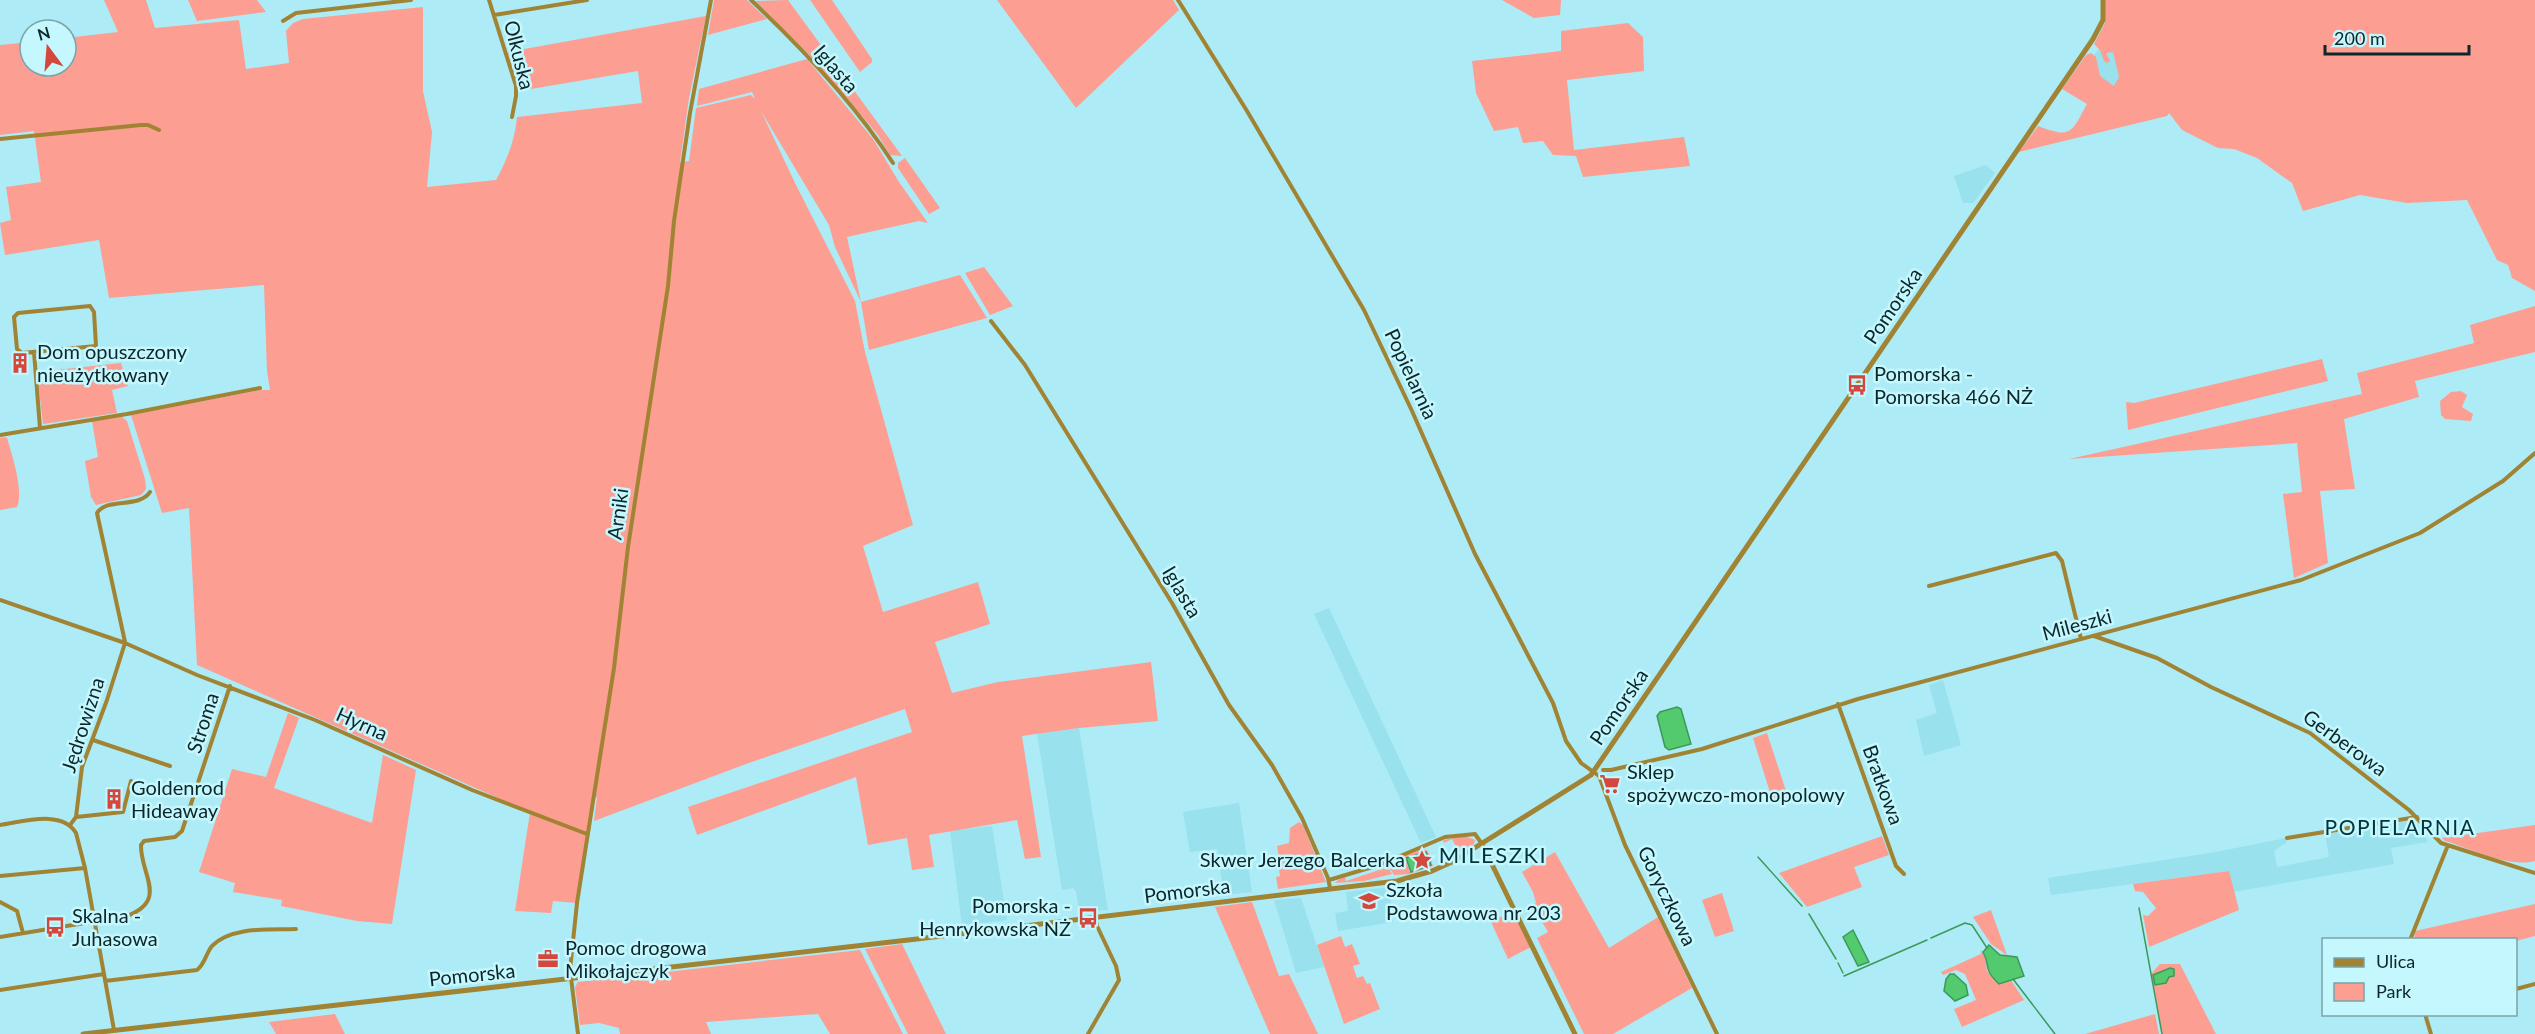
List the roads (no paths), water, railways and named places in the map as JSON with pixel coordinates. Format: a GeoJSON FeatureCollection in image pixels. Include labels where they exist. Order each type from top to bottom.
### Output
{"type":"FeatureCollection","features":[{"type":"Feature","properties":{"kind":"street"},"geometry":{"type":"LineString","coordinates":[[336,0],[337,8]]}},
{"type":"Feature","properties":{"kind":"street"},"geometry":{"type":"LineString","coordinates":[[284,21],[296,13],[411,0]]}},
{"type":"Feature","properties":{"kind":"street","name":"Olkuska"},"geometry":{"type":"LineString","coordinates":[[489,0],[517,91],[512,117]]}},
{"type":"Feature","properties":{"kind":"street"},"geometry":{"type":"LineString","coordinates":[[494,15],[587,0]]}},
{"type":"Feature","properties":{"kind":"street","name":"Arniki"},"geometry":{"type":"LineString","coordinates":[[578,1034],[571,979],[573,941],[587,834],[614,668],[628,547],[668,286],[674,221],[690,113],[711,0]]}},
{"type":"Feature","properties":{"kind":"street","name":"Iglasta"},"geometry":{"type":"LineString","coordinates":[[751,0],[783,30],[832,84],[875,136],[892,163]]}},
{"type":"Feature","properties":{"kind":"street","name":"Popielarnia"},"geometry":{"type":"LineString","coordinates":[[1178,0],[1247,111],[1364,310],[1479,562],[1553,703],[1566,741],[1581,763],[1596,774]]}},
{"type":"Feature","properties":{"kind":"street","name":"Pomorska"},"geometry":{"type":"LineString","coordinates":[[82,1034],[1095,917],[1410,878],[1446,866],[1596,774],[1598,765],[2093,39],[2103,20],[2103,0]]}},
{"type":"Feature","properties":{"kind":"street"},"geometry":{"type":"LineString","coordinates":[[0,139],[141,125],[148,125],[159,130]]}},
{"type":"Feature","properties":{"kind":"street"},"geometry":{"type":"LineString","coordinates":[[90,306],[93,308],[96,346],[34,352],[22,353],[17,349],[15,314],[90,306]]}},
{"type":"Feature","properties":{"kind":"street","name":"Iglasta"},"geometry":{"type":"LineString","coordinates":[[991,321],[1025,365],[1172,603],[1229,705],[1272,765],[1302,818],[1329,880],[1330,888]]}},
{"type":"Feature","properties":{"kind":"street"},"geometry":{"type":"LineString","coordinates":[[34,352],[40,428]]}},
{"type":"Feature","properties":{"kind":"street"},"geometry":{"type":"LineString","coordinates":[[0,435],[127,414],[260,388]]}},
{"type":"Feature","properties":{"kind":"street","name":"Mileszki"},"geometry":{"type":"LineString","coordinates":[[1603,770],[1702,749],[1838,704],[2284,586],[2400,542],[2437,524],[2503,481],[2535,453]]}},
{"type":"Feature","properties":{"kind":"street"},"geometry":{"type":"LineString","coordinates":[[125,642],[97,513],[102,507],[144,498],[150,492]]}},
{"type":"Feature","properties":{"kind":"street"},"geometry":{"type":"LineString","coordinates":[[1929,586],[2056,554],[2062,561],[2081,639]]}},
{"type":"Feature","properties":{"kind":"street","name":"Hyrna"},"geometry":{"type":"LineString","coordinates":[[0,600],[125,642],[196,675],[315,720],[472,790],[587,834]]}},
{"type":"Feature","properties":{"kind":"street","name":"Gerberowa"},"geometry":{"type":"LineString","coordinates":[[2093,636],[2157,658],[2211,687],[2300,728],[2418,817],[2436,839],[2535,873]]}},
{"type":"Feature","properties":{"kind":"street","name":"Jędrowizna"},"geometry":{"type":"LineString","coordinates":[[76,817],[82,767],[125,642]]}},
{"type":"Feature","properties":{"kind":"street","name":"Stroma"},"geometry":{"type":"LineString","coordinates":[[95,922],[136,913],[146,904],[151,886],[141,851],[142,842],[175,837],[182,831],[230,686]]}},
{"type":"Feature","properties":{"kind":"street","name":"Bratkowa"},"geometry":{"type":"LineString","coordinates":[[1838,704],[1896,866],[1904,874]]}},
{"type":"Feature","properties":{"kind":"street"},"geometry":{"type":"LineString","coordinates":[[93,740],[170,766]]}},
{"type":"Feature","properties":{"kind":"street"},"geometry":{"type":"LineString","coordinates":[[1596,774],[1603,770],[1598,765]]}},
{"type":"Feature","properties":{"kind":"street","name":"Goryczkowa"},"geometry":{"type":"LineString","coordinates":[[1596,774],[1625,845],[1717,1034]]}},
{"type":"Feature","properties":{"kind":"street"},"geometry":{"type":"LineString","coordinates":[[70,825],[76,817],[123,812],[132,781]]}},
{"type":"Feature","properties":{"kind":"street"},"geometry":{"type":"LineString","coordinates":[[2287,838],[2418,817]]}},
{"type":"Feature","properties":{"kind":"street"},"geometry":{"type":"LineString","coordinates":[[0,825],[57,819],[70,825],[79,839],[114,1030]]}},
{"type":"Feature","properties":{"kind":"street"},"geometry":{"type":"LineString","coordinates":[[1329,880],[1379,865],[1450,836],[1473,833],[1482,844],[1575,1034]]}},
{"type":"Feature","properties":{"kind":"street"},"geometry":{"type":"LineString","coordinates":[[2410,938],[2448,845]]}},
{"type":"Feature","properties":{"kind":"street"},"geometry":{"type":"LineString","coordinates":[[0,876],[85,868]]}},
{"type":"Feature","properties":{"kind":"street"},"geometry":{"type":"LineString","coordinates":[[0,902],[17,911],[23,933]]}},
{"type":"Feature","properties":{"kind":"street"},"geometry":{"type":"LineString","coordinates":[[1088,1034],[1117,984],[1119,975],[1095,917]]}},
{"type":"Feature","properties":{"kind":"street"},"geometry":{"type":"LineString","coordinates":[[0,937],[95,922]]}},
{"type":"Feature","properties":{"kind":"street"},"geometry":{"type":"LineString","coordinates":[[105,981],[197,970],[211,947],[229,935],[264,930],[296,929]]}},
{"type":"Feature","properties":{"kind":"street"},"geometry":{"type":"LineString","coordinates":[[0,990],[104,974]]}},
{"type":"Feature","properties":{"kind":"street"},"geometry":{"type":"LineString","coordinates":[[2517,989],[2535,984]]}},
{"type":"Feature","properties":{"kind":"street"},"geometry":{"type":"LineString","coordinates":[[2426,1016],[2431,1034]]}},
{"type":"Feature","properties":{"kind":"waterway"},"geometry":{"type":"LineString","coordinates":[[1758,857],[1802,906]]}},
{"type":"Feature","properties":{"kind":"waterway"},"geometry":{"type":"LineString","coordinates":[[2139,908],[2162,1034]]}},
{"type":"Feature","properties":{"kind":"waterway"},"geometry":{"type":"LineString","coordinates":[[1809,914],[1836,959]]}},
{"type":"Feature","properties":{"kind":"waterway"},"geometry":{"type":"LineString","coordinates":[[1931,938],[1965,923],[1972,925],[1987,948]]}},
{"type":"Feature","properties":{"kind":"waterway"},"geometry":{"type":"LineString","coordinates":[[1844,976],[1927,940]]}},
{"type":"Feature","properties":{"kind":"waterway"},"geometry":{"type":"LineString","coordinates":[[1838,963],[1843,973]]}},
{"type":"Feature","properties":{"kind":"waterway"},"geometry":{"type":"LineString","coordinates":[[2013,979],[2055,1034]]}},
{"type":"Feature","properties":{"kind":"place","name":"Dom opuszczony nieużytkowany"},"geometry":{"type":"Point","coordinates":[20,363]}},
{"type":"Feature","properties":{"kind":"place","name":"Pomorska - Pomorska 466 NŻ"},"geometry":{"type":"Point","coordinates":[1857,385]}},
{"type":"Feature","properties":{"kind":"place","name":"Sklep spożywczo-monopolowy"},"geometry":{"type":"Point","coordinates":[1610,784]}},
{"type":"Feature","properties":{"kind":"place","name":"Goldenrod Hideaway"},"geometry":{"type":"Point","coordinates":[114,799]}},
{"type":"Feature","properties":{"kind":"place","name":"Skwer Jerzego Balcerka"},"geometry":{"type":"Point","coordinates":[1422,860]}},
{"type":"Feature","properties":{"kind":"place","name":"Szkoła Podstawowa nr 203"},"geometry":{"type":"Point","coordinates":[1369,901]}},
{"type":"Feature","properties":{"kind":"place","name":"Pomorska - Henrykowska NŻ"},"geometry":{"type":"Point","coordinates":[1088,918]}},
{"type":"Feature","properties":{"kind":"place","name":"Skalna - Juhasowa"},"geometry":{"type":"Point","coordinates":[55,927]}},
{"type":"Feature","properties":{"kind":"place","name":"Pomoc drogowa Mikołajczyk"},"geometry":{"type":"Point","coordinates":[548,959]}},
{"type":"Feature","properties":{"kind":"district","name":"POPIELARNIA"},"geometry":{"type":"Point","coordinates":[2400,828]}},
{"type":"Feature","properties":{"kind":"district","name":"MILESZKI"},"geometry":{"type":"Point","coordinates":[1493,855]}}]}
